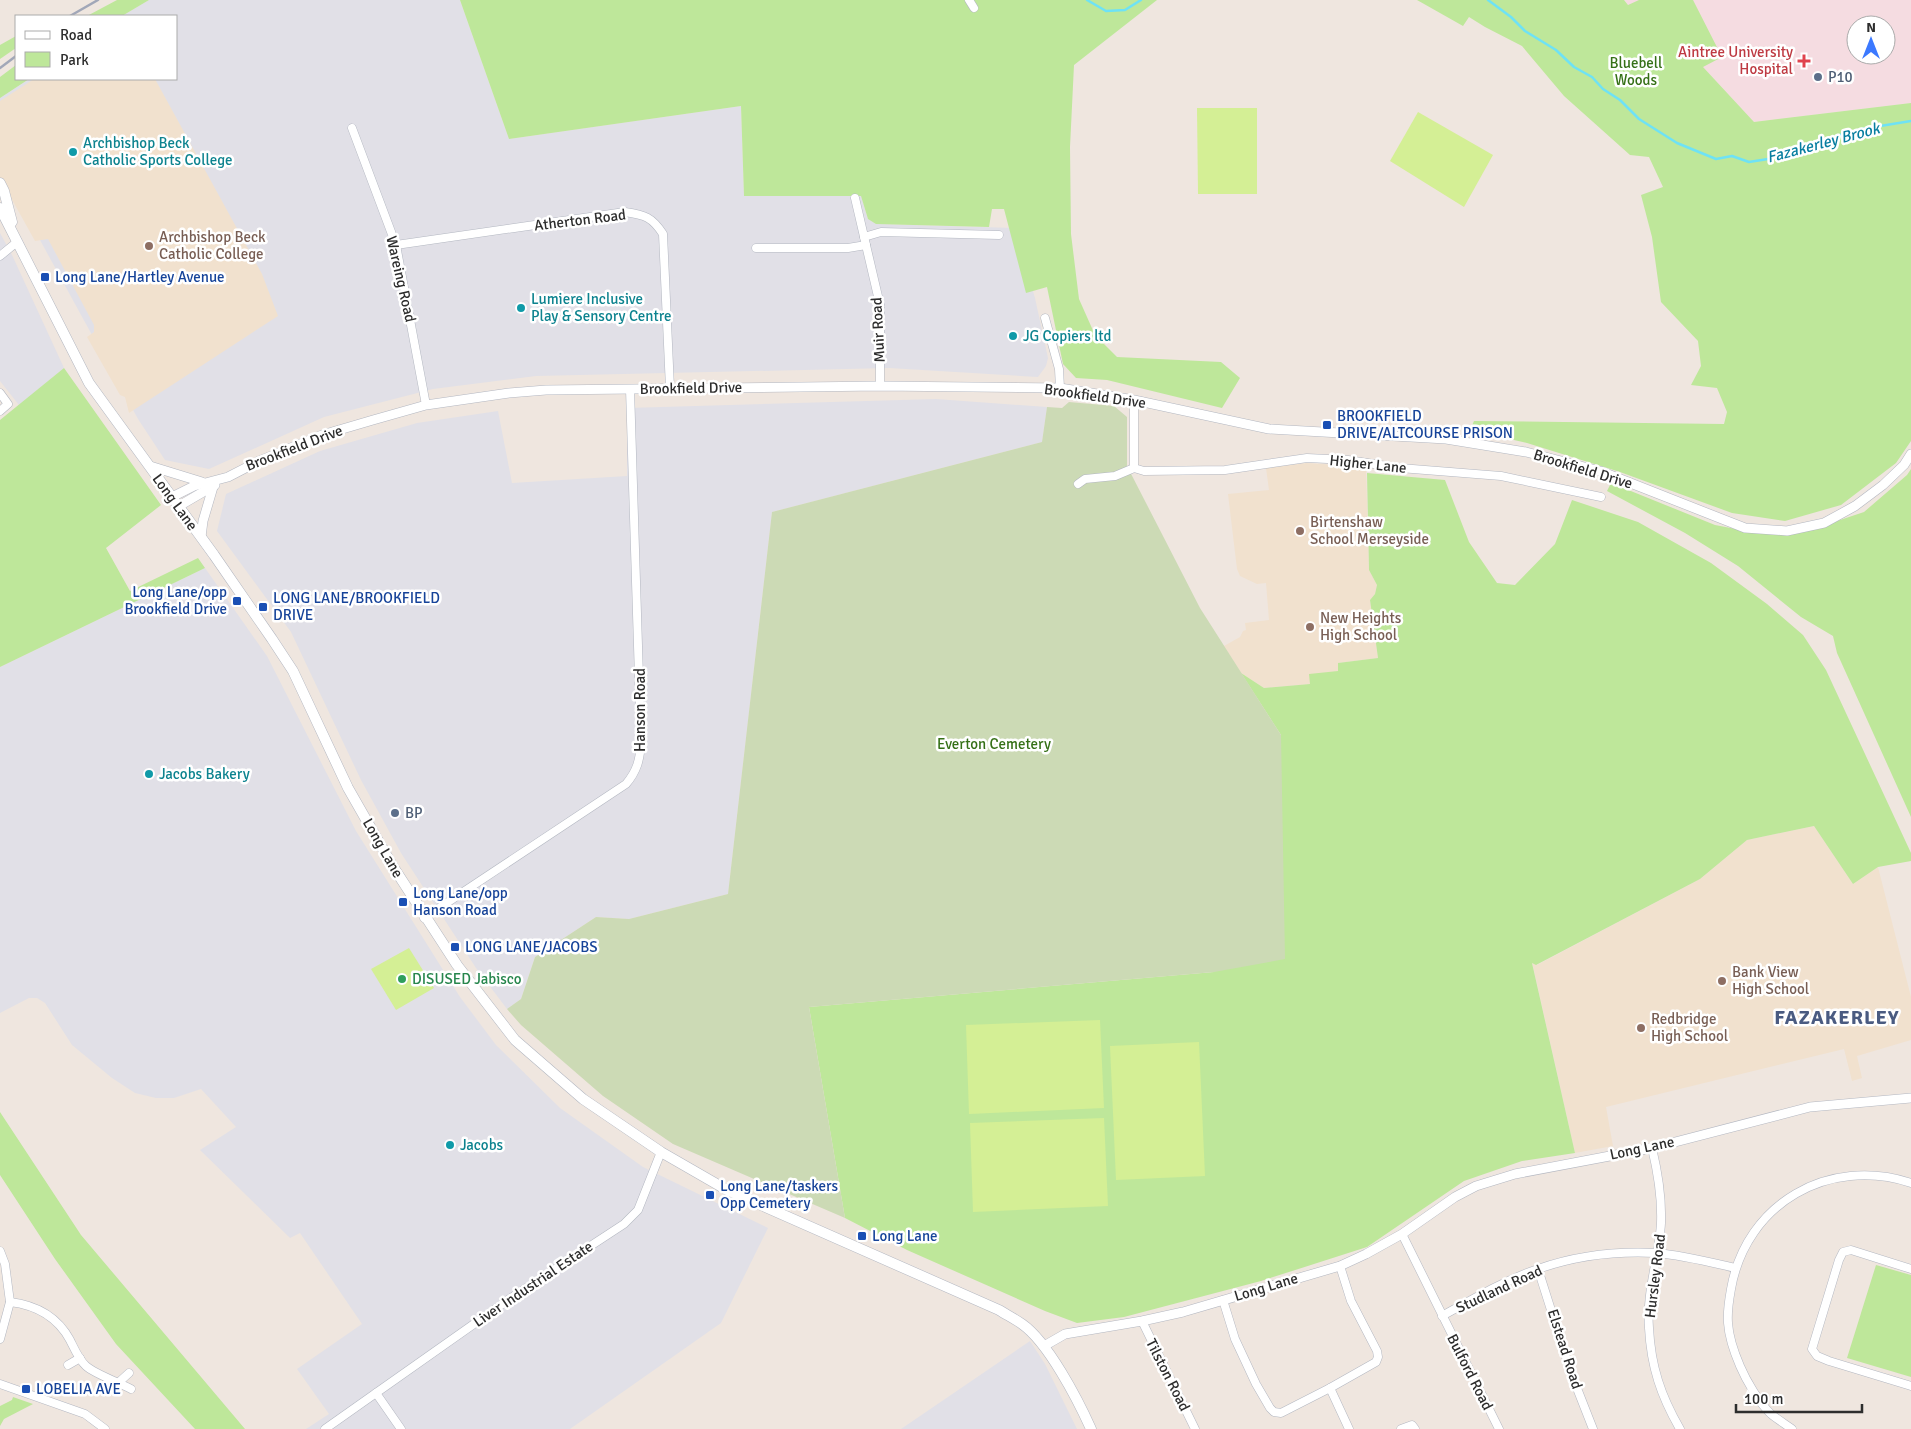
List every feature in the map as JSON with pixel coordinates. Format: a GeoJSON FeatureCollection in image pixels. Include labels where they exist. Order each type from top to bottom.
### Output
{"type":"FeatureCollection","features":[{"type":"Feature","properties":{"kind":"main road","name":"Long Lane"},"geometry":{"type":"LineString","coordinates":[[0,182],[17,242]]}},
{"type":"Feature","properties":{"kind":"main road","name":"Long Lane"},"geometry":{"type":"LineString","coordinates":[[0,208],[89,383],[201,537],[293,671],[348,788],[424,918],[457,965],[515,1040],[583,1099],[660,1152],[727,1190],[999,1310],[1023,1324],[1044,1346]]}},
{"type":"Feature","properties":{"kind":"main road"},"geometry":{"type":"LineString","coordinates":[[1044,1346],[1081,1407],[1091,1429]]}},
{"type":"Feature","properties":{"kind":"street"},"geometry":{"type":"LineString","coordinates":[[969,0],[974,8]]}},
{"type":"Feature","properties":{"kind":"street","name":"Wareing Road"},"geometry":{"type":"LineString","coordinates":[[352,128],[396,245],[426,405]]}},
{"type":"Feature","properties":{"kind":"street","name":"Muir Road"},"geometry":{"type":"LineString","coordinates":[[854,198],[880,305],[880,386]]}},
{"type":"Feature","properties":{"kind":"street","name":"Atherton Road"},"geometry":{"type":"LineString","coordinates":[[396,245],[625,212],[643,215],[655,222],[663,234],[670,388]]}},
{"type":"Feature","properties":{"kind":"street"},"geometry":{"type":"LineString","coordinates":[[756,248],[848,248],[882,232],[999,235]]}},
{"type":"Feature","properties":{"kind":"street"},"geometry":{"type":"LineString","coordinates":[[0,256],[17,242]]}},
{"type":"Feature","properties":{"kind":"street"},"geometry":{"type":"LineString","coordinates":[[1045,318],[1059,369],[1060,388]]}},
{"type":"Feature","properties":{"kind":"street","name":"Brookfield Drive"},"geometry":{"type":"LineString","coordinates":[[179,506],[213,487],[221,480],[259,461],[322,435],[426,405],[532,391],[880,386],[1060,388],[1134,400],[1270,429],[1446,439],[1526,452],[1600,471],[1746,528],[1787,532],[1824,523],[1855,506],[1883,485],[1904,465],[1911,454]]}},
{"type":"Feature","properties":{"kind":"street","name":"Hanson Road"},"geometry":{"type":"LineString","coordinates":[[424,918],[626,784],[635,774],[640,759],[641,742],[630,389]]}},
{"type":"Feature","properties":{"kind":"street"},"geometry":{"type":"LineString","coordinates":[[0,393],[8,404],[0,410]]}},
{"type":"Feature","properties":{"kind":"street"},"geometry":{"type":"LineString","coordinates":[[1134,400],[1134,468]]}},
{"type":"Feature","properties":{"kind":"street","name":"Higher Lane"},"geometry":{"type":"LineString","coordinates":[[1078,484],[1085,479],[1116,476],[1134,468],[1144,471],[1225,470],[1307,458],[1348,460],[1400,468],[1501,476],[1601,497]]}},
{"type":"Feature","properties":{"kind":"street"},"geometry":{"type":"LineString","coordinates":[[150,466],[204,482]]}},
{"type":"Feature","properties":{"kind":"street","name":"Brookfield Drive"},"geometry":{"type":"LineString","coordinates":[[172,497],[204,482],[221,480]]}},
{"type":"Feature","properties":{"kind":"street"},"geometry":{"type":"LineString","coordinates":[[201,537],[203,521],[213,487]]}},
{"type":"Feature","properties":{"kind":"street","name":"Long Lane"},"geometry":{"type":"LineString","coordinates":[[1044,1346],[1065,1334],[1142,1322],[1340,1266],[1402,1234],[1455,1197],[1476,1186],[1515,1174],[1652,1148],[1810,1107],[1861,1104],[1911,1098]]}},
{"type":"Feature","properties":{"kind":"street","name":"Hursley Road"},"geometry":{"type":"LineString","coordinates":[[1652,1148],[1661,1196],[1661,1224],[1651,1280],[1648,1327],[1652,1352],[1665,1401],[1680,1429]]}},
{"type":"Feature","properties":{"kind":"street","name":"Liver Industrial Estate"},"geometry":{"type":"LineString","coordinates":[[325,1429],[508,1300],[624,1224],[638,1210],[660,1152]]}},
{"type":"Feature","properties":{"kind":"street"},"geometry":{"type":"LineString","coordinates":[[1792,1429],[1769,1413],[1746,1379],[1733,1348],[1728,1322],[1728,1305],[1735,1268],[1748,1240],[1768,1215],[1791,1196],[1819,1182],[1846,1176],[1876,1175],[1911,1183]]}},
{"type":"Feature","properties":{"kind":"street","name":"Bulford Road"},"geometry":{"type":"LineString","coordinates":[[1402,1234],[1499,1429]]}},
{"type":"Feature","properties":{"kind":"street"},"geometry":{"type":"LineString","coordinates":[[1911,1269],[1850,1250],[1843,1252],[1812,1349],[1817,1356],[1829,1361],[1911,1386]]}},
{"type":"Feature","properties":{"kind":"street"},"geometry":{"type":"LineString","coordinates":[[0,1251],[5,1264],[10,1302],[0,1339]]}},
{"type":"Feature","properties":{"kind":"street","name":"Studland Road"},"geometry":{"type":"LineString","coordinates":[[1442,1316],[1504,1283],[1538,1269],[1581,1257],[1656,1253],[1735,1268]]}},
{"type":"Feature","properties":{"kind":"street"},"geometry":{"type":"LineString","coordinates":[[1223,1300],[1235,1339],[1256,1384],[1270,1408],[1274,1412],[1281,1413],[1376,1362],[1378,1357],[1377,1351],[1351,1301],[1340,1266]]}},
{"type":"Feature","properties":{"kind":"street","name":"Elstead Road"},"geometry":{"type":"LineString","coordinates":[[1538,1269],[1571,1373],[1593,1429]]}},
{"type":"Feature","properties":{"kind":"street"},"geometry":{"type":"LineString","coordinates":[[10,1302],[25,1304],[45,1312],[64,1329],[86,1366],[131,1389]]}},
{"type":"Feature","properties":{"kind":"street","name":"Tilston Road"},"geometry":{"type":"LineString","coordinates":[[1142,1322],[1195,1429]]}},
{"type":"Feature","properties":{"kind":"street"},"geometry":{"type":"LineString","coordinates":[[68,1365],[80,1358]]}},
{"type":"Feature","properties":{"kind":"street"},"geometry":{"type":"LineString","coordinates":[[118,1383],[129,1373]]}},
{"type":"Feature","properties":{"kind":"street"},"geometry":{"type":"LineString","coordinates":[[0,1384],[85,1414],[105,1429]]}},
{"type":"Feature","properties":{"kind":"street"},"geometry":{"type":"LineString","coordinates":[[1330,1388],[1349,1429]]}},
{"type":"Feature","properties":{"kind":"street"},"geometry":{"type":"LineString","coordinates":[[376,1393],[401,1429]]}},
{"type":"Feature","properties":{"kind":"street"},"geometry":{"type":"LineString","coordinates":[[1401,1429],[1412,1425],[1415,1429]]}},
{"type":"Feature","properties":{"kind":"shaded area"},"geometry":{"type":"Polygon","coordinates":[[[149,0],[460,0],[509,139],[741,106],[744,196],[861,196],[868,219],[877,224],[1015,228],[1035,298],[1048,358],[1046,366],[1038,377],[889,368],[536,376],[433,389],[324,417],[209,469],[165,460],[138,419],[0,167],[0,98],[27,80],[178,80],[178,15],[124,15],[149,0]]]}},
{"type":"Feature","properties":{"kind":"shaded area","name":"Aintree University Hospital"},"geometry":{"type":"Polygon","coordinates":[[[1625,0],[1911,0],[1911,103],[1754,122],[1663,24],[1636,20],[1625,0]]]}},
{"type":"Feature","properties":{"kind":"shaded area","name":"Archbishop Beck Catholic College"},"geometry":{"type":"Polygon","coordinates":[[[32,80],[156,80],[262,274],[278,316],[129,413],[125,397],[120,395],[87,337],[94,332],[94,325],[48,239],[35,241],[0,178],[0,101],[32,80]]]}},
{"type":"Feature","properties":{"kind":"shaded area"},"geometry":{"type":"Polygon","coordinates":[[[0,233],[64,368],[19,405],[0,381],[0,233]]]}},
{"type":"Feature","properties":{"kind":"shaded area"},"geometry":{"type":"Polygon","coordinates":[[[936,399],[1047,407],[1042,442],[772,512],[728,894],[629,919],[596,917],[535,957],[521,999],[507,1009],[476,968],[401,853],[361,780],[291,632],[217,531],[226,494],[320,451],[417,423],[498,411],[512,483],[627,476],[627,408],[936,399]]]}},
{"type":"Feature","properties":{"kind":"shaded area"},"geometry":{"type":"Polygon","coordinates":[[[1307,463],[1366,467],[1369,570],[1377,585],[1375,594],[1370,600],[1378,658],[1338,663],[1338,671],[1311,684],[1264,688],[1241,673],[1224,646],[1240,637],[1243,631],[1246,630],[1245,623],[1269,620],[1266,583],[1257,584],[1240,576],[1237,569],[1228,494],[1269,490],[1266,468],[1307,463]]]}},
{"type":"Feature","properties":{"kind":"shaded area"},"geometry":{"type":"Polygon","coordinates":[[[205,568],[267,656],[356,831],[460,997],[496,1045],[560,1108],[643,1167],[768,1228],[721,1323],[570,1429],[306,1429],[329,1414],[297,1369],[362,1324],[300,1233],[290,1238],[200,1150],[236,1127],[201,1089],[174,1098],[156,1098],[135,1093],[112,1078],[72,1045],[45,1003],[37,998],[29,998],[0,1013],[0,667],[205,568]]]}},
{"type":"Feature","properties":{"kind":"shaded area","name":"Bank View High School"},"geometry":{"type":"Polygon","coordinates":[[[1814,826],[1853,884],[1878,867],[1911,997],[1911,1040],[1857,1056],[1862,1078],[1852,1081],[1844,1049],[1606,1107],[1613,1146],[1575,1153],[1532,962],[1537,965],[1700,879],[1747,840],[1814,826]]]}},
{"type":"Feature","properties":{"kind":"shaded area"},"geometry":{"type":"Polygon","coordinates":[[[1030,1341],[1045,1364],[1077,1429],[901,1429],[1030,1341]]]}},
{"type":"Feature","properties":{"kind":"green space"},"geometry":{"type":"Polygon","coordinates":[[[117,0],[149,0],[124,15],[89,15],[117,0]]]}},
{"type":"Feature","properties":{"kind":"green space"},"geometry":{"type":"Polygon","coordinates":[[[460,0],[1157,0],[1074,65],[1070,147],[1071,234],[1079,299],[1095,335],[1117,357],[1221,362],[1240,378],[1222,408],[1107,380],[1076,378],[1063,364],[1047,287],[1026,293],[1004,209],[992,209],[989,227],[876,224],[868,219],[861,196],[744,196],[741,106],[509,139],[460,0]]]}},
{"type":"Feature","properties":{"kind":"green space","name":"Bluebell Woods"},"geometry":{"type":"Polygon","coordinates":[[[1417,0],[1624,0],[1628,5],[1639,0],[1693,0],[1722,57],[1703,67],[1754,122],[1911,103],[1911,441],[1896,463],[1841,505],[1785,521],[1732,513],[1620,472],[1527,443],[1470,430],[1474,421],[1724,424],[1727,412],[1717,388],[1691,385],[1701,366],[1698,341],[1661,302],[1652,237],[1641,195],[1663,187],[1649,157],[1630,155],[1564,96],[1522,46],[1469,17],[1463,26],[1417,0]]]}},
{"type":"Feature","properties":{"kind":"green space"},"geometry":{"type":"Polygon","coordinates":[[[15,37],[15,49],[0,59],[0,45],[15,37]]]}},
{"type":"Feature","properties":{"kind":"green space"},"geometry":{"type":"Polygon","coordinates":[[[15,66],[15,80],[27,80],[0,98],[0,77],[15,66]]]}},
{"type":"Feature","properties":{"kind":"green space"},"geometry":{"type":"Polygon","coordinates":[[[1197,108],[1257,108],[1257,194],[1198,194],[1197,108]]]}},
{"type":"Feature","properties":{"kind":"green space"},"geometry":{"type":"Polygon","coordinates":[[[1418,112],[1493,155],[1464,207],[1390,161],[1418,112]]]}},
{"type":"Feature","properties":{"kind":"green space"},"geometry":{"type":"Polygon","coordinates":[[[64,368],[161,505],[106,548],[130,591],[198,558],[205,568],[0,667],[0,420],[64,368]]]}},
{"type":"Feature","properties":{"kind":"green space","name":"Everton Cemetery"},"geometry":{"type":"Polygon","coordinates":[[[1069,402],[1114,406],[1127,417],[1127,466],[1200,608],[1281,735],[1285,959],[1214,972],[809,1007],[845,1218],[673,1144],[603,1096],[521,1025],[507,1009],[521,999],[535,957],[596,917],[629,919],[728,894],[772,512],[1042,442],[1047,407],[1062,408],[1069,402]]]}},
{"type":"Feature","properties":{"kind":"green space"},"geometry":{"type":"Polygon","coordinates":[[[1911,469],[1911,817],[1837,653],[1833,636],[1801,617],[1738,566],[1685,533],[1607,491],[1611,483],[1715,525],[1762,534],[1807,531],[1864,512],[1907,475],[1911,469]]]}},
{"type":"Feature","properties":{"kind":"green space"},"geometry":{"type":"Polygon","coordinates":[[[1367,473],[1445,480],[1469,542],[1497,583],[1515,585],[1555,544],[1572,500],[1638,522],[1711,563],[1767,604],[1803,635],[1826,670],[1911,853],[1911,861],[1878,867],[1853,884],[1814,826],[1747,840],[1700,879],[1536,965],[1532,963],[1575,1153],[1522,1161],[1464,1181],[1367,1247],[1261,1281],[1124,1317],[1077,1323],[1045,1311],[907,1250],[845,1218],[809,1007],[1214,972],[1281,735],[1241,673],[1264,688],[1310,684],[1309,674],[1338,671],[1338,663],[1378,658],[1370,600],[1375,594],[1377,585],[1369,570],[1367,473]]]}},
{"type":"Feature","properties":{"kind":"green space","name":"DISUSED Jabisco"},"geometry":{"type":"Polygon","coordinates":[[[409,948],[434,988],[396,1010],[371,969],[409,948]]]}},
{"type":"Feature","properties":{"kind":"green space"},"geometry":{"type":"Polygon","coordinates":[[[1100,1020],[1104,1108],[969,1114],[966,1025],[1100,1020]]]}},
{"type":"Feature","properties":{"kind":"green space"},"geometry":{"type":"Polygon","coordinates":[[[1199,1042],[1205,1176],[1116,1180],[1110,1046],[1199,1042]]]}},
{"type":"Feature","properties":{"kind":"green space"},"geometry":{"type":"Polygon","coordinates":[[[0,1112],[81,1235],[245,1429],[195,1429],[116,1344],[55,1259],[0,1175],[0,1112]]]}},
{"type":"Feature","properties":{"kind":"green space"},"geometry":{"type":"Polygon","coordinates":[[[1104,1118],[1108,1206],[973,1212],[970,1123],[1104,1118]]]}},
{"type":"Feature","properties":{"kind":"green space"},"geometry":{"type":"Polygon","coordinates":[[[1876,1265],[1911,1275],[1911,1377],[1847,1358],[1876,1265]]]}},
{"type":"Feature","properties":{"kind":"green space"},"geometry":{"type":"Polygon","coordinates":[[[13,1397],[33,1404],[4,1419],[0,1426],[0,1406],[12,1400],[13,1397]]]}},
{"type":"Feature","properties":{"kind":"waterway","name":"Fazakerley Brook"},"geometry":{"type":"LineString","coordinates":[[1087,0],[1106,11],[1125,10],[1141,0]]}},
{"type":"Feature","properties":{"kind":"waterway","name":"Fazakerley Brook"},"geometry":{"type":"LineString","coordinates":[[1488,0],[1511,17],[1525,31],[1556,50],[1574,67],[1592,77],[1603,89],[1620,100],[1639,119],[1677,143],[1716,159],[1732,156],[1749,162],[1768,159],[1789,149],[1862,129],[1911,121]]}},
{"type":"Feature","properties":{"kind":"railway"},"geometry":{"type":"LineString","coordinates":[[72,15],[98,0]]}},
{"type":"Feature","properties":{"kind":"railway"},"geometry":{"type":"LineString","coordinates":[[0,68],[15,57]]}},
{"type":"Feature","properties":{"kind":"place","name":"Aintree University Hospital"},"geometry":{"type":"Point","coordinates":[1804,61]}},
{"type":"Feature","properties":{"kind":"place","name":"P10"},"geometry":{"type":"Point","coordinates":[1818,77]}},
{"type":"Feature","properties":{"kind":"place","name":"Archbishop Beck Catholic Sports College"},"geometry":{"type":"Point","coordinates":[73,152]}},
{"type":"Feature","properties":{"kind":"place","name":"Archbishop Beck Catholic College"},"geometry":{"type":"Point","coordinates":[149,246]}},
{"type":"Feature","properties":{"kind":"place","name":"Long Lane/Hartley Avenue"},"geometry":{"type":"Point","coordinates":[45,277]}},
{"type":"Feature","properties":{"kind":"place","name":"Lumiere Inclusive Play & Sensory Centre"},"geometry":{"type":"Point","coordinates":[521,308]}},
{"type":"Feature","properties":{"kind":"place","name":"JG Copiers ltd"},"geometry":{"type":"Point","coordinates":[1013,336]}},
{"type":"Feature","properties":{"kind":"place","name":"BROOKFIELD DRIVE/ALTCOURSE PRISON"},"geometry":{"type":"Point","coordinates":[1327,425]}},
{"type":"Feature","properties":{"kind":"place","name":"Birtenshaw School Merseyside"},"geometry":{"type":"Point","coordinates":[1300,531]}},
{"type":"Feature","properties":{"kind":"place","name":"Long Lane/opp Brookfield Drive"},"geometry":{"type":"Point","coordinates":[237,601]}},
{"type":"Feature","properties":{"kind":"place","name":"LONG LANE/BROOKFIELD DRIVE"},"geometry":{"type":"Point","coordinates":[263,607]}},
{"type":"Feature","properties":{"kind":"place","name":"New Heights High School"},"geometry":{"type":"Point","coordinates":[1310,627]}},
{"type":"Feature","properties":{"kind":"place","name":"Jacobs Bakery"},"geometry":{"type":"Point","coordinates":[149,774]}},
{"type":"Feature","properties":{"kind":"place","name":"BP"},"geometry":{"type":"Point","coordinates":[395,813]}},
{"type":"Feature","properties":{"kind":"place","name":"Long Lane/opp Hanson Road"},"geometry":{"type":"Point","coordinates":[403,902]}},
{"type":"Feature","properties":{"kind":"place","name":"LONG LANE/JACOBS"},"geometry":{"type":"Point","coordinates":[455,947]}},
{"type":"Feature","properties":{"kind":"place","name":"DISUSED Jabisco"},"geometry":{"type":"Point","coordinates":[402,979]}},
{"type":"Feature","properties":{"kind":"place","name":"Bank View High School"},"geometry":{"type":"Point","coordinates":[1722,981]}},
{"type":"Feature","properties":{"kind":"place","name":"Redbridge High School"},"geometry":{"type":"Point","coordinates":[1641,1028]}},
{"type":"Feature","properties":{"kind":"place","name":"Jacobs"},"geometry":{"type":"Point","coordinates":[450,1145]}},
{"type":"Feature","properties":{"kind":"place","name":"Long Lane/taskers Opp Cemetery"},"geometry":{"type":"Point","coordinates":[710,1195]}},
{"type":"Feature","properties":{"kind":"place","name":"Long Lane"},"geometry":{"type":"Point","coordinates":[862,1236]}},
{"type":"Feature","properties":{"kind":"place","name":"LOBELIA AVE"},"geometry":{"type":"Point","coordinates":[26,1389]}},
{"type":"Feature","properties":{"kind":"district","name":"FAZAKERLEY"},"geometry":{"type":"Point","coordinates":[1837,1017]}}]}
